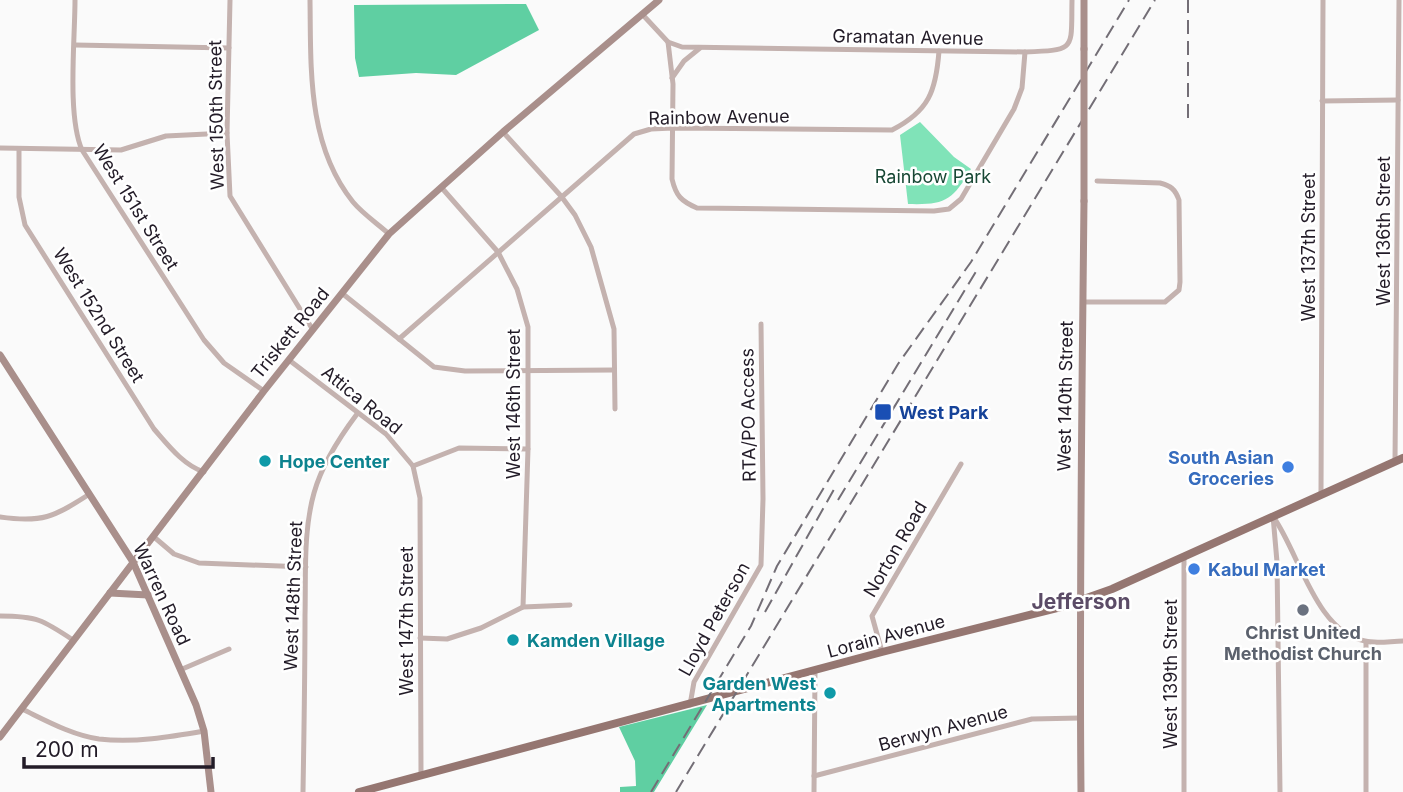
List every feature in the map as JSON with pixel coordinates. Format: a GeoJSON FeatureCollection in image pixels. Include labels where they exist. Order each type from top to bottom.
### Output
{"type":"FeatureCollection","features":[{"type":"Feature","properties":{"kind":"main road","name":"West 140th Street"},"geometry":{"type":"LineString","coordinates":[[1081,792],[1080,471],[1084,0]]}},
{"type":"Feature","properties":{"kind":"main road","name":"Triskett Road"},"geometry":{"type":"LineString","coordinates":[[0,737],[205,472],[264,391],[389,234],[654,2]]}},
{"type":"Feature","properties":{"kind":"main road","name":"Warren Road"},"geometry":{"type":"LineString","coordinates":[[0,355],[133,562],[196,705],[204,731],[211,792]]}},
{"type":"Feature","properties":{"kind":"main road","name":"Lorain Avenue"},"geometry":{"type":"LineString","coordinates":[[359,792],[1081,601],[1399,460]]}},
{"type":"Feature","properties":{"kind":"main road"},"geometry":{"type":"LineString","coordinates":[[110,593],[148,595]]}},
{"type":"Feature","properties":{"kind":"street","name":"West 151st Street"},"geometry":{"type":"LineString","coordinates":[[75,0],[74,115],[77,139],[204,340],[224,363],[264,391]]}},
{"type":"Feature","properties":{"kind":"street","name":"West 150th Street"},"geometry":{"type":"LineString","coordinates":[[230,0],[227,133],[230,196],[314,331]]}},
{"type":"Feature","properties":{"kind":"street"},"geometry":{"type":"LineString","coordinates":[[310,0],[311,85],[317,124],[333,170],[353,202],[389,234]]}},
{"type":"Feature","properties":{"kind":"street","name":"Gramatan Avenue"},"geometry":{"type":"LineString","coordinates":[[668,42],[682,47],[700,48],[1025,52],[1061,50],[1068,46],[1072,39],[1072,0]]}},
{"type":"Feature","properties":{"kind":"street","name":"West 137th Street"},"geometry":{"type":"LineString","coordinates":[[1321,495],[1323,0]]}},
{"type":"Feature","properties":{"kind":"street","name":"West 136th Street"},"geometry":{"type":"LineString","coordinates":[[1398,0],[1399,460]]}},
{"type":"Feature","properties":{"kind":"street"},"geometry":{"type":"LineString","coordinates":[[642,14],[668,42],[672,78],[672,179],[681,201],[696,208],[944,211],[967,191],[1014,109],[1022,88],[1025,52]]}},
{"type":"Feature","properties":{"kind":"street"},"geometry":{"type":"LineString","coordinates":[[75,45],[229,48]]}},
{"type":"Feature","properties":{"kind":"street"},"geometry":{"type":"LineString","coordinates":[[672,78],[684,61],[700,48]]}},
{"type":"Feature","properties":{"kind":"street","name":"Rainbow Avenue"},"geometry":{"type":"LineString","coordinates":[[399,339],[634,134],[651,129],[673,128],[892,130],[919,114],[932,90],[939,51]]}},
{"type":"Feature","properties":{"kind":"street"},"geometry":{"type":"LineString","coordinates":[[1322,101],[1398,100]]}},
{"type":"Feature","properties":{"kind":"street"},"geometry":{"type":"LineString","coordinates":[[503,132],[561,196],[575,215],[591,247],[614,329],[615,409]]}},
{"type":"Feature","properties":{"kind":"street"},"geometry":{"type":"LineString","coordinates":[[0,148],[121,150],[166,136],[227,133]]}},
{"type":"Feature","properties":{"kind":"street","name":"West 152nd Street"},"geometry":{"type":"LineString","coordinates":[[19,149],[19,197],[26,225],[154,429],[174,451],[196,469],[205,472]]}},
{"type":"Feature","properties":{"kind":"street"},"geometry":{"type":"LineString","coordinates":[[1083,302],[1165,302],[1179,290],[1180,282],[1180,200],[1176,191],[1169,185],[1160,183],[1097,181]]}},
{"type":"Feature","properties":{"kind":"street","name":"West 146th Street"},"geometry":{"type":"LineString","coordinates":[[441,187],[498,252],[511,274],[525,309],[528,327],[528,449],[523,607]]}},
{"type":"Feature","properties":{"kind":"street"},"geometry":{"type":"LineString","coordinates":[[343,294],[434,367],[465,371],[614,370]]}},
{"type":"Feature","properties":{"kind":"street","name":"RTA/PO Access"},"geometry":{"type":"LineString","coordinates":[[761,324],[763,505]]}},
{"type":"Feature","properties":{"kind":"street","name":"Attica Road"},"geometry":{"type":"LineString","coordinates":[[289,360],[386,434],[413,466]]}},
{"type":"Feature","properties":{"kind":"street","name":"West 148th Street"},"geometry":{"type":"LineString","coordinates":[[303,792],[309,517],[314,492],[338,439],[357,414]]}},
{"type":"Feature","properties":{"kind":"street"},"geometry":{"type":"LineString","coordinates":[[413,466],[459,448],[528,449]]}},
{"type":"Feature","properties":{"kind":"street","name":"Norton Road"},"geometry":{"type":"LineString","coordinates":[[882,652],[872,616],[961,464]]}},
{"type":"Feature","properties":{"kind":"street","name":"West 147th Street"},"geometry":{"type":"LineString","coordinates":[[413,466],[419,498],[421,775]]}},
{"type":"Feature","properties":{"kind":"street"},"geometry":{"type":"LineString","coordinates":[[0,517],[40,519],[57,515],[88,495]]}},
{"type":"Feature","properties":{"kind":"street","name":"Lloyd Peterson"},"geometry":{"type":"LineString","coordinates":[[690,705],[694,682],[761,565],[763,505]]}},
{"type":"Feature","properties":{"kind":"street"},"geometry":{"type":"LineString","coordinates":[[1273,516],[1324,611],[1339,629],[1366,642],[1403,641]]}},
{"type":"Feature","properties":{"kind":"street"},"geometry":{"type":"LineString","coordinates":[[1273,516],[1277,562],[1280,792]]}},
{"type":"Feature","properties":{"kind":"street"},"geometry":{"type":"LineString","coordinates":[[154,537],[174,554],[198,563],[306,567]]}},
{"type":"Feature","properties":{"kind":"street","name":"West 139th Street"},"geometry":{"type":"LineString","coordinates":[[1184,556],[1184,792]]}},
{"type":"Feature","properties":{"kind":"street"},"geometry":{"type":"LineString","coordinates":[[420,638],[447,639],[481,628],[523,607],[570,605]]}},
{"type":"Feature","properties":{"kind":"street"},"geometry":{"type":"LineString","coordinates":[[0,616],[29,616],[50,624],[74,640]]}},
{"type":"Feature","properties":{"kind":"street"},"geometry":{"type":"LineString","coordinates":[[1366,642],[1366,792]]}},
{"type":"Feature","properties":{"kind":"street"},"geometry":{"type":"LineString","coordinates":[[180,670],[229,649]]}},
{"type":"Feature","properties":{"kind":"street"},"geometry":{"type":"LineString","coordinates":[[814,792],[815,671]]}},
{"type":"Feature","properties":{"kind":"street"},"geometry":{"type":"LineString","coordinates":[[22,709],[62,728],[98,739],[136,740],[204,731]]}},
{"type":"Feature","properties":{"kind":"street","name":"Berwyn Avenue"},"geometry":{"type":"LineString","coordinates":[[814,776],[1032,719],[1080,718]]}},
{"type":"Feature","properties":{"kind":"green space"},"geometry":{"type":"Polygon","coordinates":[[[526,4],[539,30],[456,75],[416,73],[359,77],[355,58],[354,5],[526,4]]]}},
{"type":"Feature","properties":{"kind":"green space","name":"Rainbow Park"},"geometry":{"type":"Polygon","coordinates":[[[920,122],[954,157],[971,169],[958,188],[946,199],[908,204],[900,135],[920,122]]]}},
{"type":"Feature","properties":{"kind":"green space"},"geometry":{"type":"Polygon","coordinates":[[[707,705],[654,792],[620,792],[620,787],[636,786],[635,761],[619,727],[707,705]]]}},
{"type":"Feature","properties":{"kind":"railway"},"geometry":{"type":"LineString","coordinates":[[651,792],[751,626],[777,566],[898,364],[971,262],[1129,0]]}},
{"type":"Feature","properties":{"kind":"railway"},"geometry":{"type":"LineString","coordinates":[[676,792],[1155,0]]}},
{"type":"Feature","properties":{"kind":"railway"},"geometry":{"type":"LineString","coordinates":[[1188,0],[1188,118]]}},
{"type":"Feature","properties":{"kind":"railway"},"geometry":{"type":"LineString","coordinates":[[838,500],[977,270]]}},
{"type":"Feature","properties":{"kind":"railway"},"geometry":{"type":"LineString","coordinates":[[765,612],[837,484]]}},
{"type":"Feature","properties":{"kind":"place","name":"West Park"},"geometry":{"type":"Point","coordinates":[883,412]}},
{"type":"Feature","properties":{"kind":"place","name":"Hope Center"},"geometry":{"type":"Point","coordinates":[265,461]}},
{"type":"Feature","properties":{"kind":"place","name":"South Asian Groceries"},"geometry":{"type":"Point","coordinates":[1288,467]}},
{"type":"Feature","properties":{"kind":"place","name":"Kabul Market"},"geometry":{"type":"Point","coordinates":[1194,569]}},
{"type":"Feature","properties":{"kind":"place","name":"Christ United Methodist Church"},"geometry":{"type":"Point","coordinates":[1303,610]}},
{"type":"Feature","properties":{"kind":"place","name":"Kamden Village"},"geometry":{"type":"Point","coordinates":[513,640]}},
{"type":"Feature","properties":{"kind":"place","name":"Garden West Apartments"},"geometry":{"type":"Point","coordinates":[830,693]}},
{"type":"Feature","properties":{"kind":"district","name":"Jefferson"},"geometry":{"type":"Point","coordinates":[1081,601]}}]}
